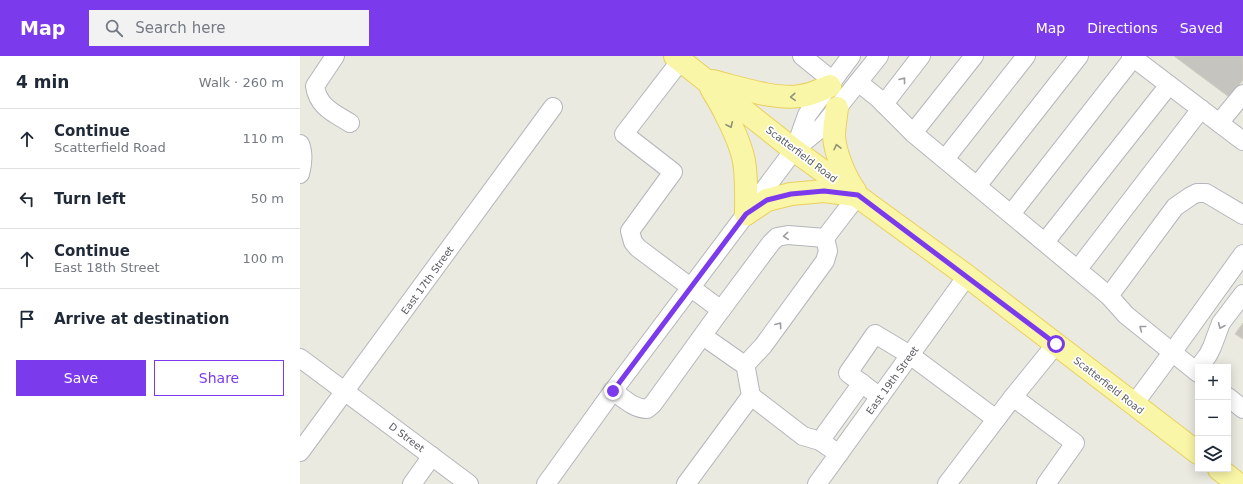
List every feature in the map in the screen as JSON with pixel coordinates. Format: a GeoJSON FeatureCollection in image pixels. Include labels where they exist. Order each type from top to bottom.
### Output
{"type":"FeatureCollection","features":[{"type":"Feature","properties":{"kind":"main road","name":"Scatterfield Road"},"geometry":{"type":"LineString","coordinates":[[678,58],[794,150],[858,195],[967,276],[1195,451]]}},
{"type":"Feature","properties":{"kind":"main road"},"geometry":{"type":"LineString","coordinates":[[705,79],[783,97],[801,96],[818,91],[831,83]]}},
{"type":"Feature","properties":{"kind":"main road"},"geometry":{"type":"LineString","coordinates":[[705,79],[719,100],[744,159],[746,214]]}},
{"type":"Feature","properties":{"kind":"main road"},"geometry":{"type":"LineString","coordinates":[[837,108],[834,136],[848,181],[858,195]]}},
{"type":"Feature","properties":{"kind":"main road"},"geometry":{"type":"LineString","coordinates":[[746,214],[767,200],[791,194],[824,191],[858,195]]}},
{"type":"Feature","properties":{"kind":"main road"},"geometry":{"type":"LineString","coordinates":[[1223,472],[1238,484]]}},
{"type":"Feature","properties":{"kind":"street"},"geometry":{"type":"LineString","coordinates":[[335,56],[315,86],[316,91],[323,105],[350,123]]}},
{"type":"Feature","properties":{"kind":"street"},"geometry":{"type":"LineString","coordinates":[[802,56],[831,83]]}},
{"type":"Feature","properties":{"kind":"street"},"geometry":{"type":"LineString","coordinates":[[794,150],[807,116],[851,56]]}},
{"type":"Feature","properties":{"kind":"street"},"geometry":{"type":"LineString","coordinates":[[546,484],[613,391],[794,150],[822,127],[879,56]]}},
{"type":"Feature","properties":{"kind":"street"},"geometry":{"type":"LineString","coordinates":[[884,104],[921,56]]}},
{"type":"Feature","properties":{"kind":"street"},"geometry":{"type":"LineString","coordinates":[[913,133],[974,56]]}},
{"type":"Feature","properties":{"kind":"street"},"geometry":{"type":"LineString","coordinates":[[945,159],[1026,56]]}},
{"type":"Feature","properties":{"kind":"street"},"geometry":{"type":"LineString","coordinates":[[977,186],[1079,56]]}},
{"type":"Feature","properties":{"kind":"street"},"geometry":{"type":"LineString","coordinates":[[1011,214],[1132,57],[1243,141]]}},
{"type":"Feature","properties":{"kind":"street"},"geometry":{"type":"LineString","coordinates":[[678,58],[624,134],[673,172],[630,231],[633,242],[638,248],[721,310]]}},
{"type":"Feature","properties":{"kind":"street"},"geometry":{"type":"LineString","coordinates":[[858,82],[884,104],[913,133],[1078,269],[1109,296],[1126,315],[1173,353],[1195,368]]}},
{"type":"Feature","properties":{"kind":"street"},"geometry":{"type":"LineString","coordinates":[[1045,242],[1169,85]]}},
{"type":"Feature","properties":{"kind":"street"},"geometry":{"type":"LineString","coordinates":[[1219,123],[1243,94]]}},
{"type":"Feature","properties":{"kind":"street","name":"East 17th Street"},"geometry":{"type":"LineString","coordinates":[[300,452],[553,107]]}},
{"type":"Feature","properties":{"kind":"street"},"geometry":{"type":"LineString","coordinates":[[1078,269],[1201,109]]}},
{"type":"Feature","properties":{"kind":"street"},"geometry":{"type":"LineString","coordinates":[[300,144],[303,160],[300,174]]}},
{"type":"Feature","properties":{"kind":"street"},"geometry":{"type":"LineString","coordinates":[[1109,296],[1176,207],[1191,196],[1197,193],[1206,193],[1243,215]]}},
{"type":"Feature","properties":{"kind":"street"},"geometry":{"type":"LineString","coordinates":[[825,238],[858,195]]}},
{"type":"Feature","properties":{"kind":"street"},"geometry":{"type":"LineString","coordinates":[[613,391],[634,406],[647,409],[653,404],[721,310],[777,237],[788,236],[825,238]]}},
{"type":"Feature","properties":{"kind":"street"},"geometry":{"type":"LineString","coordinates":[[703,336],[740,362],[750,359],[763,346],[824,261],[828,251],[825,238]]}},
{"type":"Feature","properties":{"kind":"street"},"geometry":{"type":"LineString","coordinates":[[1134,404],[1173,353],[1183,336],[1243,254]]}},
{"type":"Feature","properties":{"kind":"street","name":"East 19th Street"},"geometry":{"type":"LineString","coordinates":[[817,484],[967,276]]}},
{"type":"Feature","properties":{"kind":"street"},"geometry":{"type":"LineString","coordinates":[[1202,364],[1212,347],[1221,323],[1243,294]]}},
{"type":"Feature","properties":{"kind":"street"},"geometry":{"type":"LineString","coordinates":[[880,396],[848,373],[875,334],[910,354],[996,419]]}},
{"type":"Feature","properties":{"kind":"street"},"geometry":{"type":"LineString","coordinates":[[947,484],[1013,397],[1056,344]]}},
{"type":"Feature","properties":{"kind":"street","name":"D Street"},"geometry":{"type":"LineString","coordinates":[[300,358],[469,484]]}},
{"type":"Feature","properties":{"kind":"street"},"geometry":{"type":"LineString","coordinates":[[686,484],[751,396],[750,359]]}},
{"type":"Feature","properties":{"kind":"street"},"geometry":{"type":"LineString","coordinates":[[820,441],[862,383]]}},
{"type":"Feature","properties":{"kind":"street"},"geometry":{"type":"LineString","coordinates":[[751,396],[803,436],[820,441],[839,454]]}},
{"type":"Feature","properties":{"kind":"street"},"geometry":{"type":"LineString","coordinates":[[1013,397],[1075,443],[1046,484]]}},
{"type":"Feature","properties":{"kind":"street"},"geometry":{"type":"LineString","coordinates":[[412,484],[432,456]]}},
{"type":"Feature","properties":{"kind":"building"},"geometry":{"type":"Polygon","coordinates":[[[1174,56],[1243,56],[1243,80],[1229,97],[1174,56]]]}},
{"type":"Feature","properties":{"kind":"building"},"geometry":{"type":"Polygon","coordinates":[[[1243,323],[1243,339],[1235,334],[1243,323]]]}},
{"type":"Feature","properties":{"kind":"route"},"geometry":{"type":"LineString","coordinates":[[613,391],[746,214],[767,200],[791,194],[824,191],[858,195],[1056,344]]}}]}
